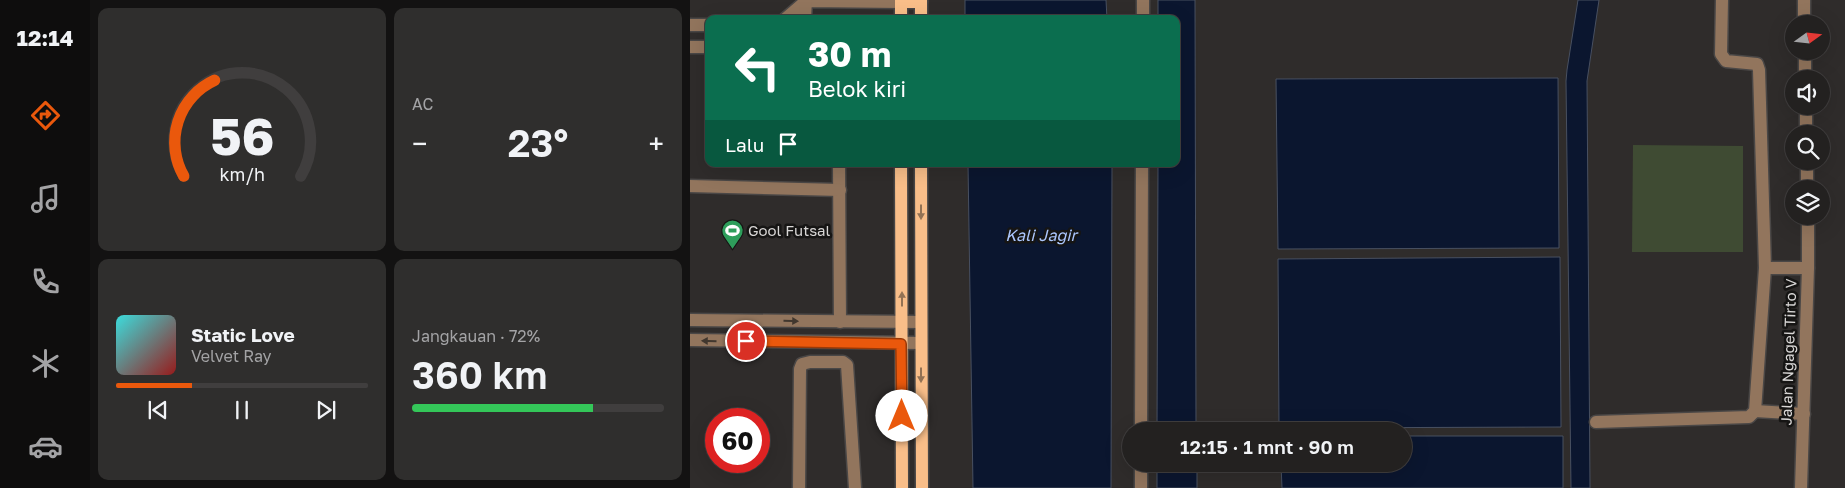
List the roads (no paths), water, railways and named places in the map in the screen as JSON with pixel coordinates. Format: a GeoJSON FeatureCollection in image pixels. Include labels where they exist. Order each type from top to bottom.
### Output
{"type":"FeatureCollection","features":[{"type":"Feature","properties":{"kind":"main road"},"geometry":{"type":"LineString","coordinates":[[901,15],[901,1],[921,1],[921,15]]}},
{"type":"Feature","properties":{"kind":"main road"},"geometry":{"type":"LineString","coordinates":[[901,167],[902,488]]}},
{"type":"Feature","properties":{"kind":"main road"},"geometry":{"type":"LineString","coordinates":[[921,167],[922,488]]}},
{"type":"Feature","properties":{"kind":"street"},"geometry":{"type":"LineString","coordinates":[[1143,0],[1143,15]]}},
{"type":"Feature","properties":{"kind":"street"},"geometry":{"type":"LineString","coordinates":[[1596,422],[1749,417],[1754,412],[1765,268],[1759,70],[1757,64],[1726,61],[1722,57],[1722,0]]}},
{"type":"Feature","properties":{"kind":"street"},"geometry":{"type":"LineString","coordinates":[[1804,0],[1804,15]]}},
{"type":"Feature","properties":{"kind":"street"},"geometry":{"type":"LineString","coordinates":[[805,15],[806,1]]}},
{"type":"Feature","properties":{"kind":"street"},"geometry":{"type":"LineString","coordinates":[[790,15],[806,1],[901,1]]}},
{"type":"Feature","properties":{"kind":"street"},"geometry":{"type":"LineString","coordinates":[[690,25],[705,25]]}},
{"type":"Feature","properties":{"kind":"street"},"geometry":{"type":"LineString","coordinates":[[690,47],[705,47]]}},
{"type":"Feature","properties":{"kind":"street"},"geometry":{"type":"LineString","coordinates":[[840,167],[840,322]]}},
{"type":"Feature","properties":{"kind":"street"},"geometry":{"type":"LineString","coordinates":[[1140,422],[1142,167]]}},
{"type":"Feature","properties":{"kind":"street"},"geometry":{"type":"LineString","coordinates":[[690,186],[840,190]]}},
{"type":"Feature","properties":{"kind":"street","name":"Jalan Ngagel Tirto V"},"geometry":{"type":"LineString","coordinates":[[1801,488],[1808,225]]}},
{"type":"Feature","properties":{"kind":"street"},"geometry":{"type":"LineString","coordinates":[[1765,268],[1808,268]]}},
{"type":"Feature","properties":{"kind":"street"},"geometry":{"type":"LineString","coordinates":[[690,320],[922,322]]}},
{"type":"Feature","properties":{"kind":"street"},"geometry":{"type":"LineString","coordinates":[[690,340],[921,344]]}},
{"type":"Feature","properties":{"kind":"street"},"geometry":{"type":"LineString","coordinates":[[799,488],[800,369],[802,364],[810,362],[843,362],[847,365],[855,488]]}},
{"type":"Feature","properties":{"kind":"street"},"geometry":{"type":"LineString","coordinates":[[1754,412],[1804,414]]}},
{"type":"Feature","properties":{"kind":"street"},"geometry":{"type":"LineString","coordinates":[[1141,472],[1141,488]]}},
{"type":"Feature","properties":{"kind":"water"},"geometry":{"type":"Polygon","coordinates":[[[965,0],[1106,0],[1107,15],[965,15],[965,0]]]}},
{"type":"Feature","properties":{"kind":"water"},"geometry":{"type":"Polygon","coordinates":[[[1158,0],[1195,0],[1196,422],[1157,422],[1158,167],[1180,167],[1180,15],[1158,15],[1158,0]]]}},
{"type":"Feature","properties":{"kind":"water"},"geometry":{"type":"Polygon","coordinates":[[[1578,0],[1599,0],[1587,81],[1590,488],[1571,488],[1566,81],[1578,0]]]}},
{"type":"Feature","properties":{"kind":"water"},"geometry":{"type":"Polygon","coordinates":[[[1558,78],[1559,248],[1278,249],[1276,79],[1558,78]]]}},
{"type":"Feature","properties":{"kind":"water","name":"Kali Jagir"},"geometry":{"type":"Polygon","coordinates":[[[968,167],[1112,167],[1111,488],[973,488],[968,167]]]}},
{"type":"Feature","properties":{"kind":"water"},"geometry":{"type":"Polygon","coordinates":[[[1560,257],[1561,427],[1412,428],[1412,422],[1279,422],[1278,259],[1560,257]]]}},
{"type":"Feature","properties":{"kind":"water"},"geometry":{"type":"Polygon","coordinates":[[[1412,436],[1563,436],[1563,488],[1282,488],[1281,472],[1412,472],[1412,436]]]}},
{"type":"Feature","properties":{"kind":"water"},"geometry":{"type":"Polygon","coordinates":[[[1157,472],[1197,472],[1197,488],[1157,488],[1157,472]]]}},
{"type":"Feature","properties":{"kind":"place","name":"Gool Futsal"},"geometry":{"type":"Point","coordinates":[732,250]}}]}
